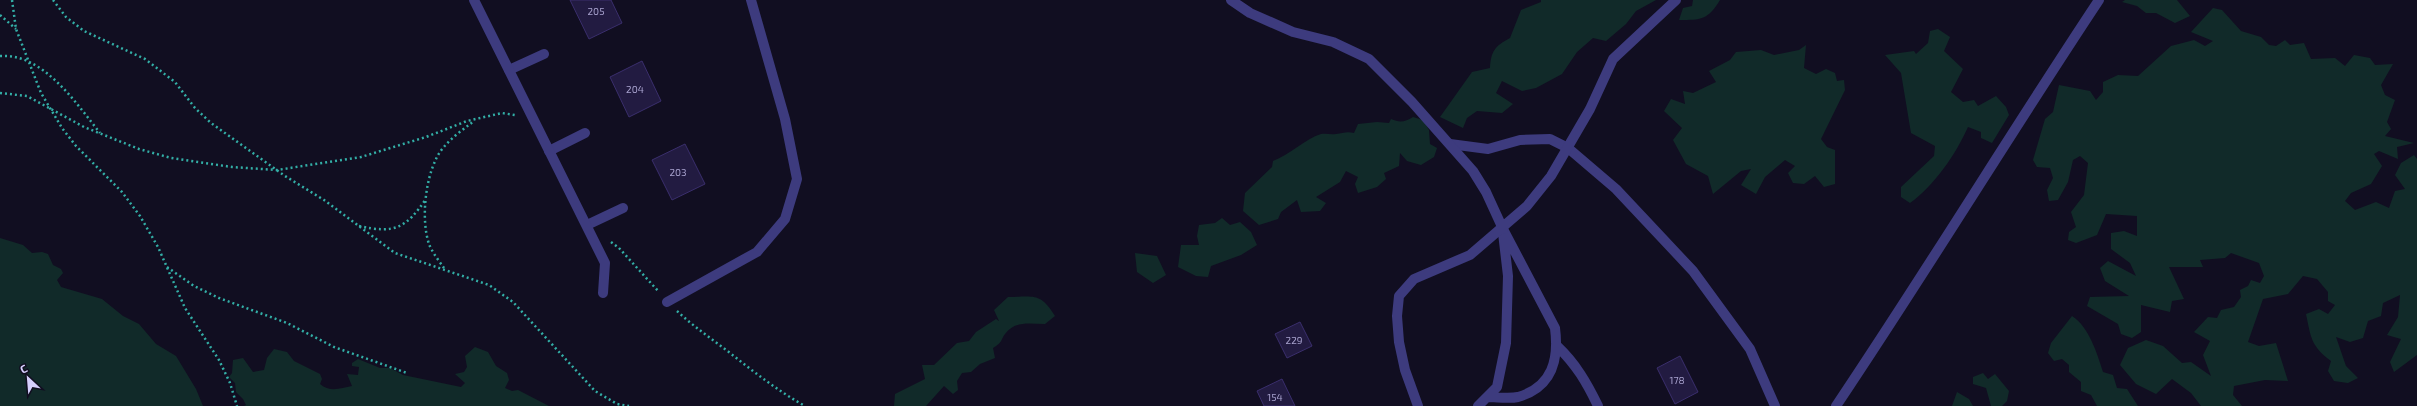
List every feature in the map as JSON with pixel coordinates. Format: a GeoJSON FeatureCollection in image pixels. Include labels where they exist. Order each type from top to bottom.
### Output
{"type":"FeatureCollection","features":[{"type":"Feature","properties":{"kind":"street"},"geometry":{"type":"LineString","coordinates":[[474,0],[606,263],[603,293]]}},
{"type":"Feature","properties":{"kind":"street"},"geometry":{"type":"LineString","coordinates":[[667,302],[757,252],[785,219],[797,179],[785,119],[751,0]]}},
{"type":"Feature","properties":{"kind":"street"},"geometry":{"type":"LineString","coordinates":[[1231,0],[1250,13],[1293,32],[1333,42],[1369,59],[1412,102],[1473,171],[1486,192],[1503,229],[1555,328],[1557,346],[1555,362],[1549,376],[1535,390],[1517,397],[1487,397]]}},
{"type":"Feature","properties":{"kind":"street"},"geometry":{"type":"LineString","coordinates":[[1418,406],[1405,370],[1399,342],[1397,316],[1399,296],[1414,279],[1470,255],[1503,229],[1527,206],[1551,176],[1568,148],[1590,110],[1614,60],[1676,0]]}},
{"type":"Feature","properties":{"kind":"street"},"geometry":{"type":"LineString","coordinates":[[1836,406],[1919,282],[2030,104],[2099,0]]}},
{"type":"Feature","properties":{"kind":"street"},"geometry":{"type":"LineString","coordinates":[[509,70],[544,54]]}},
{"type":"Feature","properties":{"kind":"street"},"geometry":{"type":"LineString","coordinates":[[549,151],[586,133]]}},
{"type":"Feature","properties":{"kind":"street"},"geometry":{"type":"LineString","coordinates":[[1450,144],[1488,149],[1520,140],[1550,139],[1568,148],[1616,189],[1693,271],[1750,349],[1775,406]]}},
{"type":"Feature","properties":{"kind":"street"},"geometry":{"type":"LineString","coordinates":[[589,229],[623,208]]}},
{"type":"Feature","properties":{"kind":"street"},"geometry":{"type":"LineString","coordinates":[[1478,406],[1497,387],[1506,343],[1508,276],[1503,229]]}},
{"type":"Feature","properties":{"kind":"street"},"geometry":{"type":"LineString","coordinates":[[1557,346],[1570,358],[1583,377],[1598,406]]}},
{"type":"Feature","properties":{"kind":"path"},"geometry":{"type":"LineString","coordinates":[[12,0],[16,30],[42,93],[52,111],[76,146],[122,192],[140,216],[186,308],[219,360],[230,383],[236,406]]}},
{"type":"Feature","properties":{"kind":"path"},"geometry":{"type":"LineString","coordinates":[[53,0],[66,17],[84,31],[145,59],[163,72],[175,82],[195,108],[211,123],[277,170],[324,200],[395,253],[489,284],[507,298],[538,328],[595,391],[617,404],[629,406]]}},
{"type":"Feature","properties":{"kind":"path"},"geometry":{"type":"LineString","coordinates":[[0,14],[16,30]]}},
{"type":"Feature","properties":{"kind":"path"},"geometry":{"type":"LineString","coordinates":[[0,56],[14,55],[30,62],[70,97],[100,134]]}},
{"type":"Feature","properties":{"kind":"path"},"geometry":{"type":"LineString","coordinates":[[1,93],[27,96],[52,111],[100,134],[139,149],[171,158],[232,167],[277,170],[361,157],[476,119],[502,113],[533,118]]}},
{"type":"Feature","properties":{"kind":"path"},"geometry":{"type":"LineString","coordinates":[[444,268],[430,245],[426,221],[428,184],[437,157],[452,139],[476,119]]}},
{"type":"Feature","properties":{"kind":"path"},"geometry":{"type":"LineString","coordinates":[[357,226],[380,231],[391,230],[404,225],[417,213],[427,197]]}},
{"type":"Feature","properties":{"kind":"path"},"geometry":{"type":"LineString","coordinates":[[589,229],[619,248],[667,302],[692,325],[790,398],[805,406]]}},
{"type":"Feature","properties":{"kind":"path"},"geometry":{"type":"LineString","coordinates":[[166,267],[194,286],[219,298],[287,323],[334,347],[407,373]]}},
{"type":"Feature","properties":{"kind":"green space"},"geometry":{"type":"Polygon","coordinates":[[[1541,0],[1656,0],[1636,11],[1626,24],[1606,41],[1593,38],[1577,52],[1562,74],[1536,88],[1522,91],[1502,81],[1496,93],[1513,104],[1502,113],[1477,111],[1467,118],[1463,128],[1440,117],[1472,72],[1490,68],[1493,53],[1497,47],[1510,38],[1521,10],[1541,2],[1541,0]]]}},
{"type":"Feature","properties":{"kind":"green space"},"geometry":{"type":"Polygon","coordinates":[[[1693,0],[1720,0],[1712,12],[1703,18],[1679,20],[1683,8],[1692,6],[1693,0]]]}},
{"type":"Feature","properties":{"kind":"green space"},"geometry":{"type":"Polygon","coordinates":[[[2125,0],[2177,0],[2190,16],[2175,23],[2156,13],[2146,13],[2137,6],[2122,2],[2125,0]]]}},
{"type":"Feature","properties":{"kind":"green space"},"geometry":{"type":"Polygon","coordinates":[[[2213,8],[2222,10],[2241,31],[2261,37],[2269,45],[2276,46],[2285,40],[2290,45],[2304,43],[2311,59],[2335,58],[2345,66],[2354,55],[2370,58],[2375,65],[2393,64],[2381,85],[2385,95],[2395,100],[2387,122],[2391,129],[2385,136],[2414,143],[2397,147],[2398,159],[2379,151],[2374,154],[2382,166],[2371,184],[2351,193],[2345,201],[2355,210],[2376,202],[2389,208],[2395,191],[2405,189],[2395,175],[2401,163],[2414,155],[2417,159],[2417,355],[2394,372],[2390,362],[2401,339],[2387,335],[2398,317],[2400,295],[2383,303],[2381,316],[2368,321],[2363,338],[2350,342],[2336,337],[2346,366],[2358,378],[2348,383],[2334,381],[2328,371],[2331,361],[2319,351],[2313,341],[2306,314],[2319,309],[2328,314],[2335,305],[2328,301],[2328,292],[2317,279],[2303,276],[2288,294],[2263,299],[2248,342],[2259,346],[2276,343],[2288,381],[2265,380],[2234,386],[2233,395],[2242,406],[2201,406],[2191,393],[2172,379],[2156,394],[2136,384],[2120,365],[2128,348],[2146,340],[2163,346],[2182,363],[2191,362],[2211,376],[2203,355],[2210,341],[2194,332],[2208,317],[2217,318],[2221,310],[2234,307],[2241,297],[2240,290],[2248,286],[2251,280],[2260,283],[2264,276],[2259,263],[2231,253],[2225,258],[2200,260],[2203,267],[2169,267],[2184,299],[2172,301],[2170,312],[2141,305],[2141,332],[2132,338],[2121,334],[2118,324],[2087,306],[2090,297],[2129,296],[2105,281],[2100,268],[2108,261],[2136,276],[2130,263],[2111,249],[2111,233],[2124,231],[2137,236],[2137,216],[2106,214],[2097,235],[2076,243],[2068,240],[2069,232],[2076,227],[2071,212],[2084,195],[2088,163],[2080,156],[2073,160],[2068,182],[2058,200],[2049,201],[2047,190],[2053,178],[2050,168],[2037,167],[2033,160],[2045,119],[2053,112],[2059,85],[2090,91],[2096,100],[2103,92],[2103,82],[2118,75],[2138,76],[2171,46],[2194,40],[2205,46],[2213,41],[2191,32],[2213,8]]]}},
{"type":"Feature","properties":{"kind":"green space"},"geometry":{"type":"Polygon","coordinates":[[[1938,29],[1950,37],[1944,51],[1963,69],[1951,92],[1963,102],[1974,100],[1978,106],[1996,96],[2006,107],[2009,115],[1992,143],[1981,138],[1981,132],[1968,127],[1944,169],[1928,188],[1910,203],[1901,197],[1901,187],[1934,156],[1935,146],[1911,133],[1901,73],[1885,55],[1914,51],[1916,54],[1928,43],[1930,31],[1938,29]]]}},
{"type":"Feature","properties":{"kind":"green space"},"geometry":{"type":"Polygon","coordinates":[[[1806,45],[1804,68],[1816,74],[1826,69],[1835,73],[1837,81],[1844,80],[1845,90],[1821,139],[1827,147],[1835,150],[1835,184],[1824,187],[1815,176],[1804,184],[1793,183],[1788,173],[1795,166],[1785,160],[1765,177],[1756,194],[1741,185],[1751,169],[1741,171],[1713,194],[1708,176],[1686,164],[1673,140],[1682,128],[1664,111],[1671,99],[1685,104],[1683,91],[1693,93],[1716,82],[1709,71],[1730,60],[1736,52],[1761,50],[1774,55],[1799,50],[1806,45]]]}},
{"type":"Feature","properties":{"kind":"green space"},"geometry":{"type":"Polygon","coordinates":[[[1413,117],[1423,120],[1429,130],[1430,144],[1437,148],[1434,157],[1421,165],[1407,161],[1400,153],[1399,166],[1384,173],[1386,179],[1377,187],[1358,193],[1355,184],[1358,177],[1346,171],[1340,182],[1316,197],[1326,203],[1320,211],[1301,212],[1297,200],[1281,212],[1278,219],[1259,225],[1243,211],[1245,193],[1272,167],[1273,161],[1309,139],[1321,134],[1347,132],[1354,133],[1358,124],[1377,122],[1389,123],[1391,119],[1402,121],[1413,117]]]}},
{"type":"Feature","properties":{"kind":"green space"},"geometry":{"type":"Polygon","coordinates":[[[1222,218],[1230,225],[1240,222],[1251,232],[1257,245],[1241,255],[1211,266],[1208,277],[1196,276],[1178,267],[1181,245],[1199,245],[1197,236],[1199,225],[1215,223],[1222,218]]]}},
{"type":"Feature","properties":{"kind":"green space"},"geometry":{"type":"Polygon","coordinates":[[[0,238],[23,245],[32,253],[42,252],[48,254],[53,265],[61,269],[63,273],[57,280],[61,287],[102,299],[123,316],[139,324],[156,344],[176,356],[196,389],[203,406],[0,406],[0,238]]]}},
{"type":"Feature","properties":{"kind":"green space"},"geometry":{"type":"Polygon","coordinates":[[[1135,253],[1157,256],[1166,275],[1153,283],[1137,272],[1135,253]]]}},
{"type":"Feature","properties":{"kind":"green space"},"geometry":{"type":"Polygon","coordinates":[[[1008,297],[1030,297],[1040,299],[1050,308],[1055,316],[1045,324],[1029,323],[1019,325],[1009,330],[1000,343],[993,348],[995,358],[980,364],[971,372],[962,373],[957,381],[958,390],[953,394],[944,386],[926,406],[894,406],[895,394],[925,379],[922,365],[934,365],[957,343],[969,341],[976,332],[996,319],[999,321],[994,310],[1008,297]]]}},
{"type":"Feature","properties":{"kind":"green space"},"geometry":{"type":"Polygon","coordinates":[[[2072,316],[2083,327],[2092,341],[2103,372],[2113,375],[2117,388],[2127,389],[2138,406],[2097,406],[2091,395],[2081,391],[2081,382],[2069,372],[2069,365],[2062,359],[2054,361],[2048,353],[2051,343],[2072,316]]]}},
{"type":"Feature","properties":{"kind":"green space"},"geometry":{"type":"Polygon","coordinates":[[[475,347],[488,352],[496,366],[507,373],[509,380],[505,388],[512,391],[518,390],[549,406],[244,406],[246,405],[243,399],[236,392],[235,383],[229,377],[232,373],[233,360],[243,358],[253,372],[264,370],[267,358],[274,349],[287,352],[294,361],[320,374],[322,379],[320,384],[324,387],[332,389],[352,386],[347,374],[358,375],[359,367],[352,366],[352,363],[358,359],[380,368],[390,368],[403,375],[461,387],[465,383],[455,374],[464,372],[467,367],[465,356],[475,347]]]}},
{"type":"Feature","properties":{"kind":"green space"},"geometry":{"type":"Polygon","coordinates":[[[1983,373],[1988,379],[1995,374],[2009,391],[2007,401],[2002,406],[1991,406],[1986,388],[1973,384],[1973,377],[1983,373]]]}},
{"type":"Feature","properties":{"kind":"green space"},"geometry":{"type":"Polygon","coordinates":[[[1957,392],[1969,399],[1973,406],[1952,406],[1957,392]]]}},
{"type":"Feature","properties":{"kind":"building"},"geometry":{"type":"Polygon","coordinates":[[[570,0],[611,0],[622,23],[589,39],[570,0]]]}},
{"type":"Feature","properties":{"kind":"building"},"geometry":{"type":"Polygon","coordinates":[[[642,61],[661,101],[629,117],[610,77],[642,61]]]}},
{"type":"Feature","properties":{"kind":"building"},"geometry":{"type":"Polygon","coordinates":[[[685,144],[705,184],[672,200],[652,160],[685,144]]]}},
{"type":"Feature","properties":{"kind":"building"},"geometry":{"type":"Polygon","coordinates":[[[1300,322],[1312,346],[1287,358],[1275,334],[1300,322]]]}},
{"type":"Feature","properties":{"kind":"building"},"geometry":{"type":"Polygon","coordinates":[[[1680,356],[1698,392],[1675,404],[1657,368],[1680,356]]]}},
{"type":"Feature","properties":{"kind":"building"},"geometry":{"type":"Polygon","coordinates":[[[1282,379],[1295,406],[1264,406],[1257,391],[1282,379]]]}}]}
